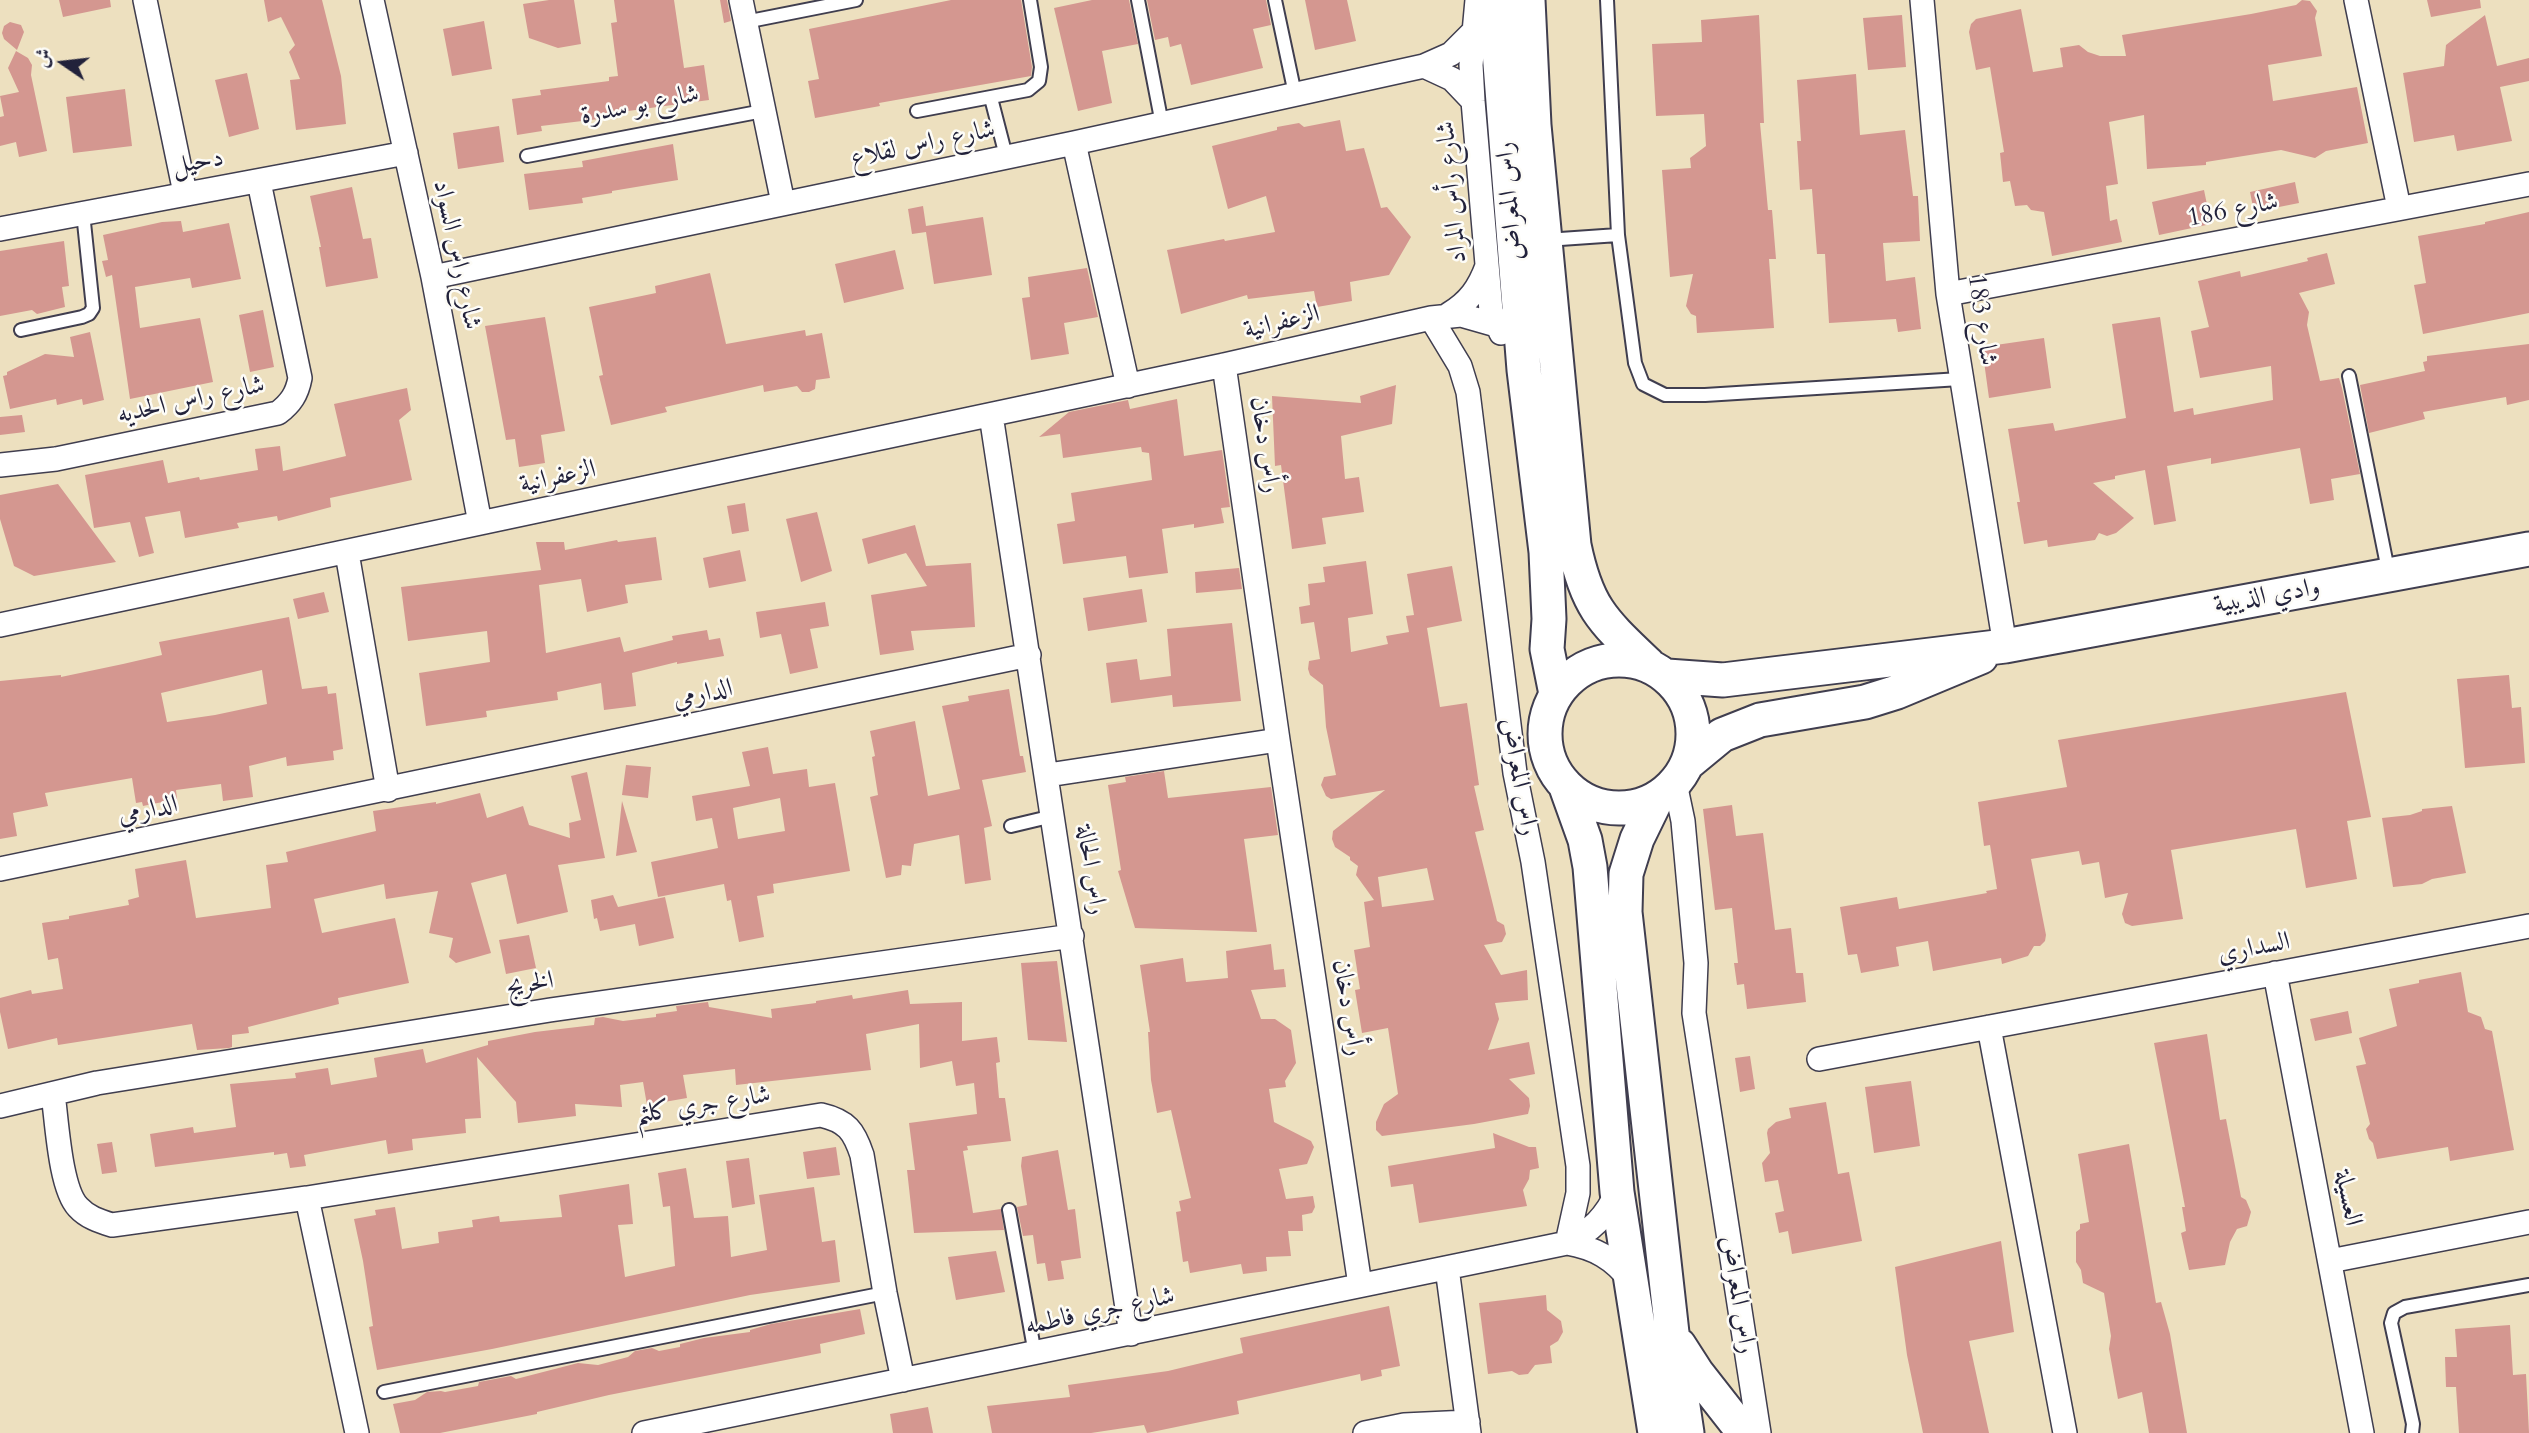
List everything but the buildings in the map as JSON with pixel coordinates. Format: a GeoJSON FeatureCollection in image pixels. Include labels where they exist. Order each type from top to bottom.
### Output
{"type":"FeatureCollection","features":[{"type":"Feature","properties":{"kind":"street"},"geometry":{"type":"LineString","coordinates":[[145,0],[185,193]]}},
{"type":"Feature","properties":{"kind":"street","name":"شارع راس السواد"},"geometry":{"type":"LineString","coordinates":[[372,0],[433,277],[480,523]]}},
{"type":"Feature","properties":{"kind":"street","name":"شارع رأس المراد"},"geometry":{"type":"LineString","coordinates":[[1477,0],[1473,102],[1491,311],[1496,325],[1524,370]]}},
{"type":"Feature","properties":{"kind":"street","name":"راس المعراض"},"geometry":{"type":"LineString","coordinates":[[1495,0],[1524,370],[1546,552],[1549,619],[1547,649],[1556,694]]}},
{"type":"Feature","properties":{"kind":"street","name":"راس المعراض"},"geometry":{"type":"LineString","coordinates":[[1528,0],[1534,125],[1574,545],[1580,576],[1590,600],[1605,624],[1658,670]]}},
{"type":"Feature","properties":{"kind":"street","name":"شارع 183"},"geometry":{"type":"LineString","coordinates":[[1922,0],[1948,294],[2005,646]]}},
{"type":"Feature","properties":{"kind":"street"},"geometry":{"type":"LineString","coordinates":[[2356,0],[2399,208]]}},
{"type":"Feature","properties":{"kind":"street"},"geometry":{"type":"LineString","coordinates":[[743,11],[783,203]]}},
{"type":"Feature","properties":{"kind":"street","name":"شارع راس لقلاع"},"geometry":{"type":"LineString","coordinates":[[433,277],[1074,143],[1424,66],[1451,54],[1474,31]]}},
{"type":"Feature","properties":{"kind":"street"},"geometry":{"type":"LineString","coordinates":[[1424,66],[1452,79],[1473,102]]}},
{"type":"Feature","properties":{"kind":"street"},"geometry":{"type":"LineString","coordinates":[[1074,143],[1128,386]]}},
{"type":"Feature","properties":{"kind":"street","name":"دحيل"},"geometry":{"type":"LineString","coordinates":[[0,229],[406,153]]}},
{"type":"Feature","properties":{"kind":"street","name":"شارع راس الحديه"},"geometry":{"type":"LineString","coordinates":[[0,465],[56,459],[278,413],[289,404],[297,392],[300,378],[258,181]]}},
{"type":"Feature","properties":{"kind":"street","name":"شارع 186"},"geometry":{"type":"LineString","coordinates":[[1948,294],[2529,184]]}},
{"type":"Feature","properties":{"kind":"street","name":"الزعفرانية"},"geometry":{"type":"LineString","coordinates":[[0,625],[1128,386],[1440,316],[1462,306],[1474,294],[1487,265]]}},
{"type":"Feature","properties":{"kind":"street","name":"راس المعراض"},"geometry":{"type":"LineString","coordinates":[[1440,316],[1468,391],[1514,773],[1533,862],[1578,1166],[1578,1193],[1567,1243]]}},
{"type":"Feature","properties":{"kind":"street","name":"الزعفرانية"},"geometry":{"type":"LineString","coordinates":[[1440,316],[1473,317],[1496,325]]}},
{"type":"Feature","properties":{"kind":"street","name":"رأس دخان"},"geometry":{"type":"LineString","coordinates":[[1224,365],[1360,1285]]}},
{"type":"Feature","properties":{"kind":"street","name":"راس الحالة"},"geometry":{"type":"LineString","coordinates":[[991,415],[1048,775],[1131,1334]]}},
{"type":"Feature","properties":{"kind":"street","name":"وادي الذيبية"},"geometry":{"type":"LineString","coordinates":[[1658,670],[1723,680],[2005,646],[2529,549]]}},
{"type":"Feature","properties":{"kind":"street"},"geometry":{"type":"LineString","coordinates":[[347,553],[388,790]]}},
{"type":"Feature","properties":{"kind":"street","name":"وادي الذيبية"},"geometry":{"type":"LineString","coordinates":[[1674,782],[1722,735],[1760,720],[1865,702],[1898,692],[2005,646]]}},
{"type":"Feature","properties":{"kind":"street","name":"الدارمي"},"geometry":{"type":"LineString","coordinates":[[0,869],[1029,655]]}},
{"type":"Feature","properties":{"kind":"street"},"geometry":{"type":"LineString","coordinates":[[1674,782],[1634,807],[1609,808],[1586,801],[1566,787],[1551,766],[1545,742],[1546,718],[1556,694],[1569,678],[1586,666],[1606,660],[1627,659],[1658,670],[1683,694],[1692,716],[1694,740],[1674,782],[1637,839],[1626,874],[1625,912],[1672,1333],[1688,1433]]}},
{"type":"Feature","properties":{"kind":"street"},"geometry":{"type":"LineString","coordinates":[[1048,775],[1278,740]]}},
{"type":"Feature","properties":{"kind":"street","name":"راس المعراض"},"geometry":{"type":"LineString","coordinates":[[1674,782],[1683,821],[1696,963],[1694,1013],[1759,1433]]}},
{"type":"Feature","properties":{"kind":"street","name":"راس المعراض"},"geometry":{"type":"LineString","coordinates":[[1566,787],[1585,840],[1590,867],[1617,1192],[1655,1433]]}},
{"type":"Feature","properties":{"kind":"street","name":"السداري"},"geometry":{"type":"LineString","coordinates":[[1819,1059],[2529,926]]}},
{"type":"Feature","properties":{"kind":"street","name":"الخريج"},"geometry":{"type":"LineString","coordinates":[[0,1105],[97,1083],[550,1010],[1072,936]]}},
{"type":"Feature","properties":{"kind":"street","name":"العسيلة"},"geometry":{"type":"LineString","coordinates":[[2275,973],[2362,1433]]}},
{"type":"Feature","properties":{"kind":"street"},"geometry":{"type":"LineString","coordinates":[[1989,1027],[2065,1433]]}},
{"type":"Feature","properties":{"kind":"street","name":"شارع جري كلثم"},"geometry":{"type":"LineString","coordinates":[[54,1094],[66,1186],[76,1206],[91,1218],[112,1226],[307,1198],[821,1115],[834,1118],[846,1125],[856,1138],[862,1155],[885,1293],[903,1380]]}},
{"type":"Feature","properties":{"kind":"street","name":"شارع جري فاطمه"},"geometry":{"type":"LineString","coordinates":[[643,1433],[696,1428],[903,1380],[1567,1243],[1598,1223],[1617,1192]]}},
{"type":"Feature","properties":{"kind":"street"},"geometry":{"type":"LineString","coordinates":[[307,1198],[357,1433]]}},
{"type":"Feature","properties":{"kind":"street"},"geometry":{"type":"LineString","coordinates":[[2330,1261],[2529,1222]]}},
{"type":"Feature","properties":{"kind":"street","name":"شارع جري فاطمه"},"geometry":{"type":"LineString","coordinates":[[1567,1243],[1604,1254],[1619,1266],[1631,1281]]}},
{"type":"Feature","properties":{"kind":"street"},"geometry":{"type":"LineString","coordinates":[[1364,1433],[1404,1425],[1468,1427],[1447,1268]]}},
{"type":"Feature","properties":{"kind":"street"},"geometry":{"type":"LineString","coordinates":[[1672,1333],[1697,1373],[1744,1433]]}},
{"type":"Feature","properties":{"kind":"lane"},"geometry":{"type":"LineString","coordinates":[[743,11],[856,0]]}},
{"type":"Feature","properties":{"kind":"lane"},"geometry":{"type":"LineString","coordinates":[[918,111],[1028,90],[1039,81],[1041,67],[1030,0]]}},
{"type":"Feature","properties":{"kind":"lane"},"geometry":{"type":"LineString","coordinates":[[1138,0],[1162,124]]}},
{"type":"Feature","properties":{"kind":"lane"},"geometry":{"type":"LineString","coordinates":[[1275,0],[1295,94]]}},
{"type":"Feature","properties":{"kind":"lane"},"geometry":{"type":"LineString","coordinates":[[1607,0],[1618,234],[1635,363],[1643,384],[1665,395],[1705,395],[1960,379]]}},
{"type":"Feature","properties":{"kind":"lane"},"geometry":{"type":"LineString","coordinates":[[991,98],[1006,156]]}},
{"type":"Feature","properties":{"kind":"lane","name":"شارع بو سدرة"},"geometry":{"type":"LineString","coordinates":[[527,156],[763,111]]}},
{"type":"Feature","properties":{"kind":"lane"},"geometry":{"type":"LineString","coordinates":[[21,330],[82,317],[89,314],[93,308],[83,213]]}},
{"type":"Feature","properties":{"kind":"lane"},"geometry":{"type":"LineString","coordinates":[[1546,240],[1618,234]]}},
{"type":"Feature","properties":{"kind":"lane"},"geometry":{"type":"LineString","coordinates":[[2349,376],[2389,575]]}},
{"type":"Feature","properties":{"kind":"lane"},"geometry":{"type":"LineString","coordinates":[[1011,826],[1053,816]]}},
{"type":"Feature","properties":{"kind":"lane"},"geometry":{"type":"LineString","coordinates":[[1009,1210],[1035,1354]]}},
{"type":"Feature","properties":{"kind":"lane"},"geometry":{"type":"LineString","coordinates":[[2412,1433],[2413,1424],[2392,1323],[2394,1313],[2405,1307],[2529,1285]]}},
{"type":"Feature","properties":{"kind":"lane"},"geometry":{"type":"LineString","coordinates":[[384,1392],[885,1293]]}}]}
